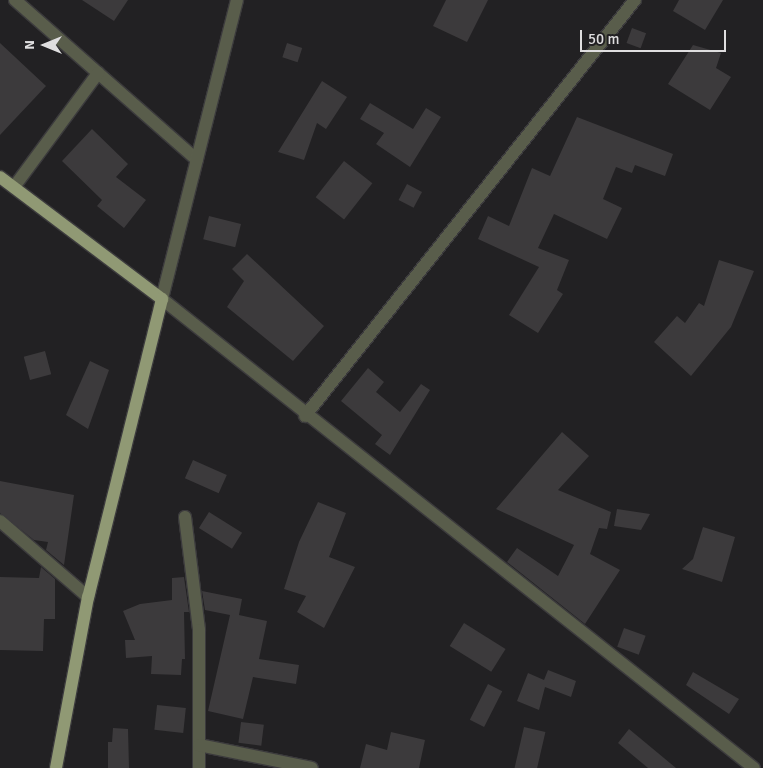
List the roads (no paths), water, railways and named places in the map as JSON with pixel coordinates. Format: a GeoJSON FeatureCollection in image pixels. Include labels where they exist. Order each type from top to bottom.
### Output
{"type":"FeatureCollection","features":[{"type":"Feature","properties":{"kind":"main road"},"geometry":{"type":"LineString","coordinates":[[0,177],[162,300],[88,597],[56,768]]}},
{"type":"Feature","properties":{"kind":"street"},"geometry":{"type":"LineString","coordinates":[[15,0],[197,160]]}},
{"type":"Feature","properties":{"kind":"street"},"geometry":{"type":"LineString","coordinates":[[237,0],[162,300],[305,416],[754,768]]}},
{"type":"Feature","properties":{"kind":"street"},"geometry":{"type":"LineString","coordinates":[[305,416],[635,0]]}},
{"type":"Feature","properties":{"kind":"street"},"geometry":{"type":"LineString","coordinates":[[14,187],[98,73]]}},
{"type":"Feature","properties":{"kind":"street"},"geometry":{"type":"LineString","coordinates":[[186,517],[199,630],[199,768]]}},
{"type":"Feature","properties":{"kind":"street"},"geometry":{"type":"LineString","coordinates":[[0,521],[88,597]]}},
{"type":"Feature","properties":{"kind":"street"},"geometry":{"type":"LineString","coordinates":[[199,745],[312,768]]}}]}
